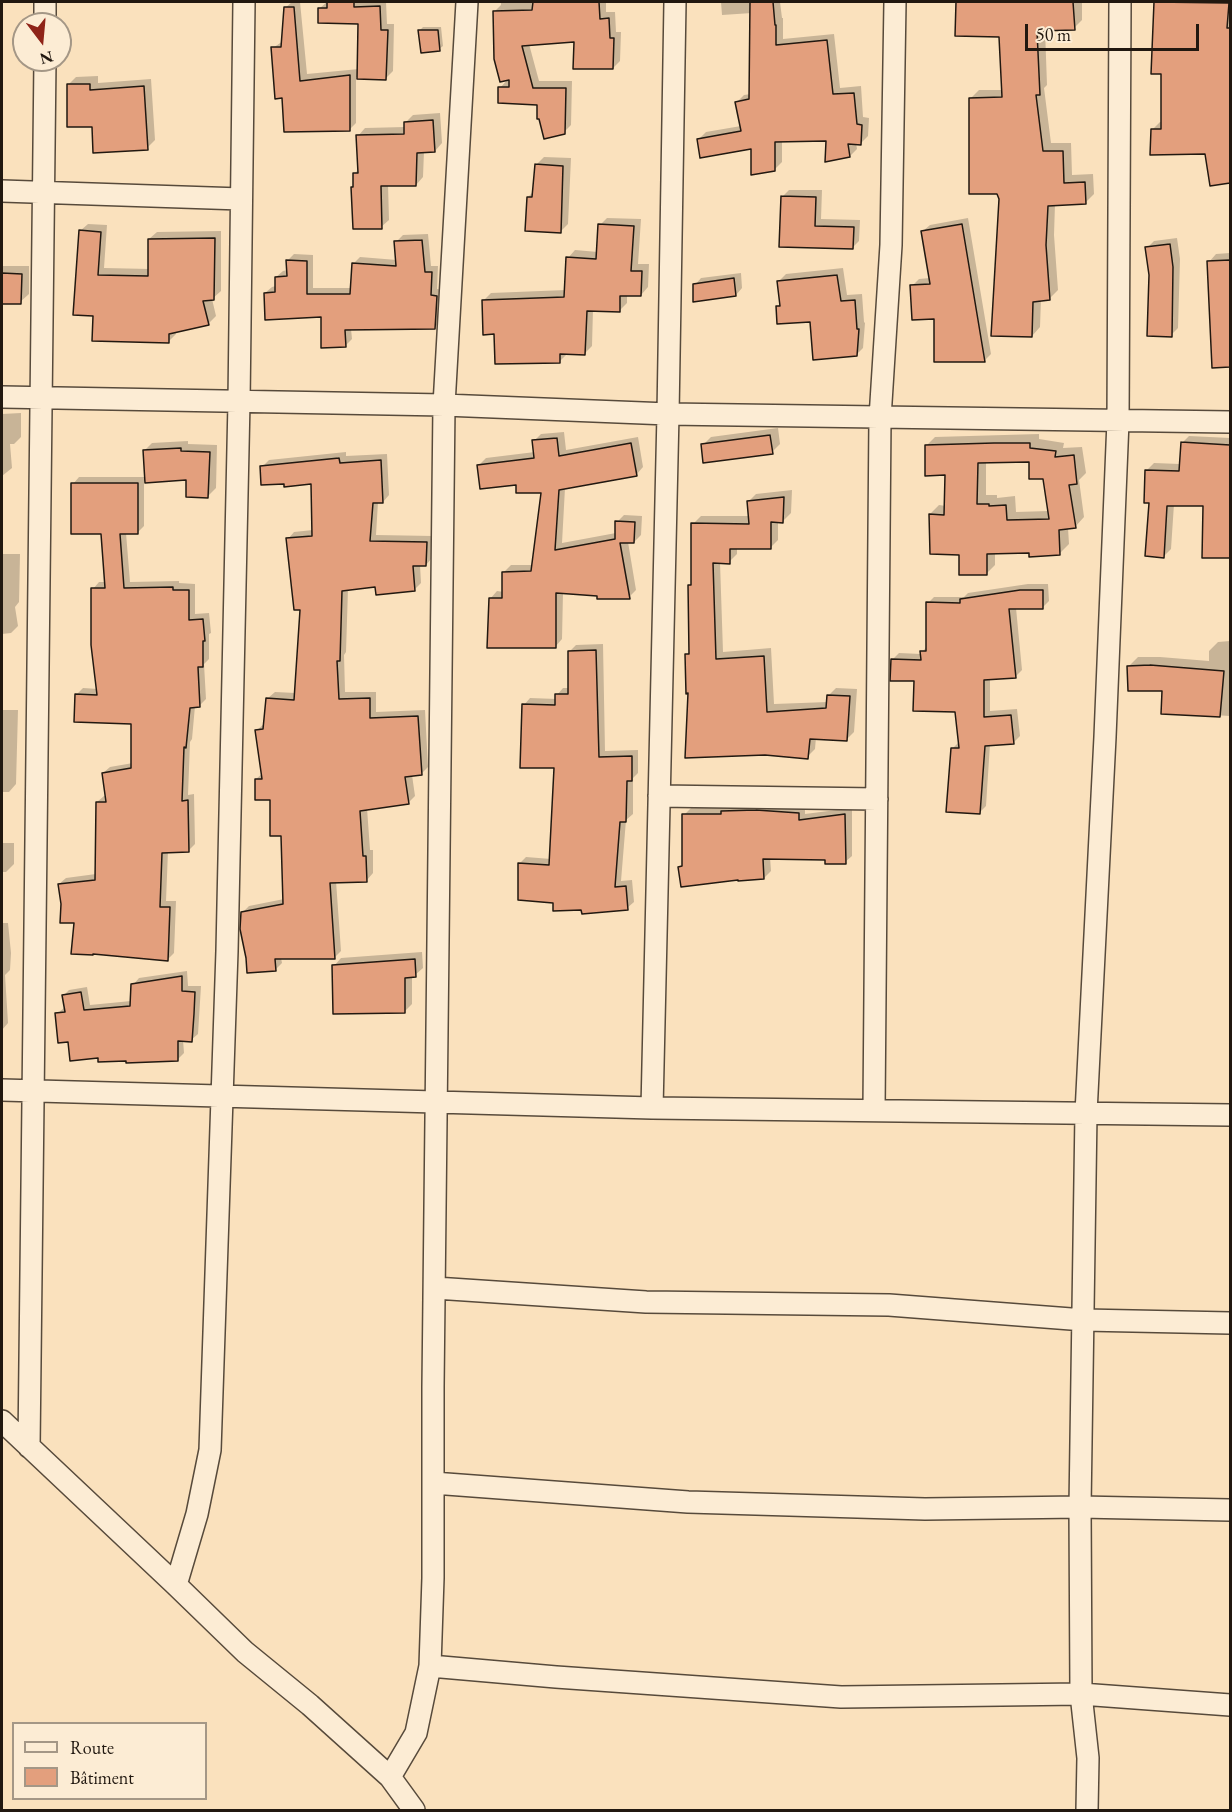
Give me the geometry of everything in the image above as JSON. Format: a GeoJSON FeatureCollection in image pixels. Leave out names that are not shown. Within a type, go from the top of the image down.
{"type":"FeatureCollection","features":[{"type":"Feature","properties":{"kind":"street"},"geometry":{"type":"LineString","coordinates":[[176,1585],[197,1514],[210,1450],[223,1096],[239,402],[244,2]]}},
{"type":"Feature","properties":{"kind":"street"},"geometry":{"type":"LineString","coordinates":[[390,1777],[416,1733],[430,1666],[433,1578],[444,405],[467,2]]}},
{"type":"Feature","properties":{"kind":"street"},"geometry":{"type":"LineString","coordinates":[[652,1108],[675,2]]}},
{"type":"Feature","properties":{"kind":"street"},"geometry":{"type":"LineString","coordinates":[[874,1109],[880,418],[891,245],[895,2]]}},
{"type":"Feature","properties":{"kind":"street"},"geometry":{"type":"LineString","coordinates":[[1087,1810],[1088,1758],[1081,1694],[1080,1506],[1086,1113],[1118,421],[1120,2]]}},
{"type":"Feature","properties":{"kind":"street"},"geometry":{"type":"LineString","coordinates":[[29,1447],[45,72]]}},
{"type":"Feature","properties":{"kind":"street"},"geometry":{"type":"LineString","coordinates":[[2,191],[241,200]]}},
{"type":"Feature","properties":{"kind":"street"},"geometry":{"type":"LineString","coordinates":[[2,397],[444,405],[668,414],[1230,422]]}},
{"type":"Feature","properties":{"kind":"street"},"geometry":{"type":"LineString","coordinates":[[659,796],[877,799]]}},
{"type":"Feature","properties":{"kind":"street"},"geometry":{"type":"LineString","coordinates":[[2,1090],[652,1108],[1230,1114]]}},
{"type":"Feature","properties":{"kind":"street"},"geometry":{"type":"LineString","coordinates":[[435,1288],[646,1302],[889,1305],[1084,1320],[1230,1323]]}},
{"type":"Feature","properties":{"kind":"street"},"geometry":{"type":"LineString","coordinates":[[2,1421],[245,1652],[390,1777],[414,1810]]}},
{"type":"Feature","properties":{"kind":"street"},"geometry":{"type":"LineString","coordinates":[[433,1483],[688,1502],[925,1509],[1080,1506],[1230,1510]]}},
{"type":"Feature","properties":{"kind":"street"},"geometry":{"type":"LineString","coordinates":[[430,1666],[841,1696],[1081,1694],[1230,1705]]}},
{"type":"Feature","properties":{"kind":"building"},"geometry":{"type":"Polygon","coordinates":[[[327,2],[354,2],[354,7],[380,6],[381,30],[388,30],[386,80],[357,79],[358,24],[318,23],[318,8],[327,8],[327,2]]]}},
{"type":"Feature","properties":{"kind":"building"},"geometry":{"type":"Polygon","coordinates":[[[533,2],[599,2],[600,19],[609,18],[610,38],[614,38],[613,69],[573,69],[574,42],[522,46],[533,88],[566,88],[565,134],[544,139],[539,119],[537,119],[537,105],[498,103],[498,87],[509,87],[509,80],[500,82],[494,59],[493,11],[532,10],[533,2]]]}},
{"type":"Feature","properties":{"kind":"building"},"geometry":{"type":"Polygon","coordinates":[[[750,2],[773,2],[776,45],[827,40],[833,94],[854,93],[857,124],[862,125],[861,145],[848,144],[850,157],[825,162],[826,141],[775,142],[775,171],[751,175],[751,149],[700,158],[697,139],[741,131],[735,102],[749,99],[750,2]]]}},
{"type":"Feature","properties":{"kind":"building"},"geometry":{"type":"Polygon","coordinates":[[[956,2],[1073,2],[1075,30],[1037,31],[1040,95],[1036,95],[1043,151],[1063,151],[1064,183],[1085,182],[1086,204],[1048,206],[1046,245],[1050,300],[1033,302],[1032,337],[991,336],[999,199],[997,194],[969,194],[969,98],[1002,97],[999,37],[955,36],[956,2]]]}},
{"type":"Feature","properties":{"kind":"building"},"geometry":{"type":"Polygon","coordinates":[[[1154,2],[1229,3],[1227,28],[1230,28],[1230,183],[1210,186],[1205,154],[1150,155],[1151,129],[1161,129],[1161,74],[1151,74],[1154,2]]]}},
{"type":"Feature","properties":{"kind":"building"},"geometry":{"type":"Polygon","coordinates":[[[284,7],[294,7],[300,81],[350,75],[350,131],[284,132],[282,98],[275,99],[271,47],[281,47],[284,7]]]}},
{"type":"Feature","properties":{"kind":"building"},"geometry":{"type":"Polygon","coordinates":[[[418,30],[438,30],[440,51],[421,53],[418,30]]]}},
{"type":"Feature","properties":{"kind":"building"},"geometry":{"type":"Polygon","coordinates":[[[67,84],[90,84],[90,90],[144,86],[148,150],[93,153],[92,127],[67,127],[67,84]]]}},
{"type":"Feature","properties":{"kind":"building"},"geometry":{"type":"Polygon","coordinates":[[[433,120],[435,152],[417,153],[416,186],[381,186],[382,229],[353,229],[351,187],[353,187],[353,173],[358,173],[356,135],[404,134],[404,122],[433,120]]]}},
{"type":"Feature","properties":{"kind":"building"},"geometry":{"type":"Polygon","coordinates":[[[535,164],[563,166],[561,233],[525,231],[527,197],[532,197],[535,164]]]}},
{"type":"Feature","properties":{"kind":"building"},"geometry":{"type":"Polygon","coordinates":[[[781,196],[816,197],[815,226],[854,227],[853,249],[779,247],[781,196]]]}},
{"type":"Feature","properties":{"kind":"building"},"geometry":{"type":"Polygon","coordinates":[[[598,224],[634,226],[631,271],[642,271],[641,296],[620,296],[620,312],[587,311],[585,355],[560,354],[560,363],[495,364],[494,334],[483,335],[482,300],[564,297],[566,257],[596,259],[598,224]]]}},
{"type":"Feature","properties":{"kind":"building"},"geometry":{"type":"Polygon","coordinates":[[[962,224],[985,362],[934,362],[934,319],[912,320],[910,285],[930,284],[921,231],[962,224]]]}},
{"type":"Feature","properties":{"kind":"building"},"geometry":{"type":"Polygon","coordinates":[[[79,230],[101,232],[98,275],[148,276],[148,239],[215,238],[214,300],[203,301],[209,325],[169,334],[169,343],[92,341],[93,316],[73,315],[79,230]]]}},
{"type":"Feature","properties":{"kind":"building"},"geometry":{"type":"Polygon","coordinates":[[[422,240],[425,272],[432,272],[431,295],[437,296],[435,329],[345,330],[346,347],[321,348],[321,317],[265,320],[264,293],[275,292],[275,277],[287,276],[286,260],[307,261],[307,294],[350,294],[352,263],[396,266],[394,241],[422,240]]]}},
{"type":"Feature","properties":{"kind":"building"},"geometry":{"type":"Polygon","coordinates":[[[1170,244],[1173,267],[1172,337],[1147,336],[1149,275],[1145,247],[1170,244]]]}},
{"type":"Feature","properties":{"kind":"building"},"geometry":{"type":"Polygon","coordinates":[[[1230,260],[1230,367],[1212,368],[1207,261],[1230,260]]]}},
{"type":"Feature","properties":{"kind":"building"},"geometry":{"type":"Polygon","coordinates":[[[2,273],[22,274],[21,304],[2,304],[2,273]]]}},
{"type":"Feature","properties":{"kind":"building"},"geometry":{"type":"Polygon","coordinates":[[[837,275],[841,301],[855,300],[857,329],[859,329],[857,356],[813,360],[810,322],[777,324],[776,306],[780,306],[777,281],[837,275]]]}},
{"type":"Feature","properties":{"kind":"building"},"geometry":{"type":"Polygon","coordinates":[[[734,278],[736,296],[693,302],[693,284],[734,278]]]}},
{"type":"Feature","properties":{"kind":"building"},"geometry":{"type":"Polygon","coordinates":[[[770,435],[773,454],[703,463],[701,444],[770,435]]]}},
{"type":"Feature","properties":{"kind":"building"},"geometry":{"type":"Polygon","coordinates":[[[557,438],[559,456],[631,443],[637,476],[559,490],[555,550],[615,539],[615,521],[635,522],[634,543],[620,543],[630,599],[597,599],[597,596],[556,593],[556,648],[487,648],[489,598],[502,598],[502,572],[531,571],[541,493],[516,493],[516,485],[480,489],[477,465],[534,458],[532,440],[557,438]]]}},
{"type":"Feature","properties":{"kind":"building"},"geometry":{"type":"Polygon","coordinates":[[[1181,442],[1230,445],[1230,558],[1202,558],[1203,506],[1167,506],[1164,558],[1145,556],[1149,503],[1144,503],[1145,470],[1179,471],[1181,442]]]}},
{"type":"Feature","properties":{"kind":"building"},"geometry":{"type":"Polygon","coordinates":[[[1030,443],[1030,448],[1056,451],[1055,457],[1074,455],[1077,484],[1069,485],[1076,528],[1059,530],[1060,555],[1029,557],[1029,553],[987,554],[987,575],[959,575],[959,555],[930,554],[929,514],[944,515],[945,475],[925,476],[925,445],[1030,443]],[[1029,462],[978,463],[977,504],[1006,505],[1007,520],[1049,519],[1043,479],[1029,479],[1029,462]]]}},
{"type":"Feature","properties":{"kind":"building"},"geometry":{"type":"Polygon","coordinates":[[[181,448],[181,451],[210,452],[208,498],[186,497],[186,480],[145,483],[143,450],[181,448]]]}},
{"type":"Feature","properties":{"kind":"building"},"geometry":{"type":"Polygon","coordinates":[[[339,458],[340,463],[381,460],[383,503],[373,503],[370,541],[427,542],[426,566],[413,566],[415,591],[376,595],[375,587],[342,591],[340,661],[337,661],[339,699],[370,698],[370,718],[418,716],[422,775],[405,777],[409,804],[360,811],[367,882],[330,883],[335,959],[275,959],[276,971],[247,973],[240,929],[241,912],[283,904],[281,836],[270,836],[270,800],[255,800],[255,779],[262,779],[255,730],[263,729],[266,698],[294,700],[300,610],[294,610],[286,538],[312,536],[311,484],[284,487],[284,484],[261,485],[260,466],[339,458]]]}},
{"type":"Feature","properties":{"kind":"building"},"geometry":{"type":"Polygon","coordinates":[[[71,483],[138,483],[138,534],[120,534],[124,588],[173,587],[173,590],[189,590],[189,620],[203,619],[205,641],[203,641],[203,667],[198,667],[200,707],[190,708],[186,748],[184,747],[182,801],[188,800],[189,852],[162,853],[160,907],[170,907],[168,961],[71,954],[74,923],[60,923],[61,904],[58,884],[95,880],[96,802],[106,802],[102,773],[131,768],[131,724],[74,722],[75,694],[97,695],[91,645],[91,588],[105,588],[101,534],[71,534],[71,483]]]}},
{"type":"Feature","properties":{"kind":"building"},"geometry":{"type":"Polygon","coordinates":[[[784,497],[783,523],[771,522],[771,549],[730,549],[730,564],[713,563],[716,659],[764,656],[767,712],[826,708],[827,695],[850,696],[847,741],[810,739],[808,759],[765,755],[685,758],[688,693],[686,694],[685,654],[689,654],[688,585],[691,585],[691,523],[749,524],[747,501],[784,497]]]}},
{"type":"Feature","properties":{"kind":"building"},"geometry":{"type":"Polygon","coordinates":[[[1020,590],[1043,590],[1043,609],[1009,609],[1016,678],[984,680],[984,717],[1011,715],[1014,744],[985,746],[980,814],[946,812],[951,748],[959,748],[955,712],[913,711],[914,681],[890,681],[891,659],[921,660],[920,651],[926,651],[926,602],[960,603],[960,599],[1020,590]]]}},
{"type":"Feature","properties":{"kind":"building"},"geometry":{"type":"Polygon","coordinates":[[[596,650],[599,757],[632,756],[632,781],[627,781],[626,822],[620,822],[615,887],[626,886],[628,910],[582,914],[581,910],[553,911],[553,903],[518,900],[518,863],[549,865],[554,768],[520,768],[522,704],[555,705],[555,694],[568,694],[568,651],[596,650]]]}},
{"type":"Feature","properties":{"kind":"building"},"geometry":{"type":"Polygon","coordinates":[[[1150,665],[1224,671],[1220,717],[1161,714],[1162,691],[1128,691],[1127,666],[1150,665]]]}},
{"type":"Feature","properties":{"kind":"building"},"geometry":{"type":"Polygon","coordinates":[[[756,810],[799,813],[799,820],[845,814],[846,864],[825,864],[825,860],[763,859],[764,879],[681,887],[678,867],[682,866],[682,814],[721,814],[721,811],[756,810]]]}},
{"type":"Feature","properties":{"kind":"building"},"geometry":{"type":"Polygon","coordinates":[[[415,959],[416,977],[405,978],[405,1013],[333,1014],[332,965],[415,959]]]}},
{"type":"Feature","properties":{"kind":"building"},"geometry":{"type":"Polygon","coordinates":[[[182,976],[182,991],[195,992],[194,1014],[192,1042],[178,1041],[178,1061],[98,1062],[98,1058],[70,1061],[68,1042],[58,1043],[55,1013],[65,1012],[62,995],[81,992],[84,1010],[130,1006],[131,984],[182,976]]]}}]}
